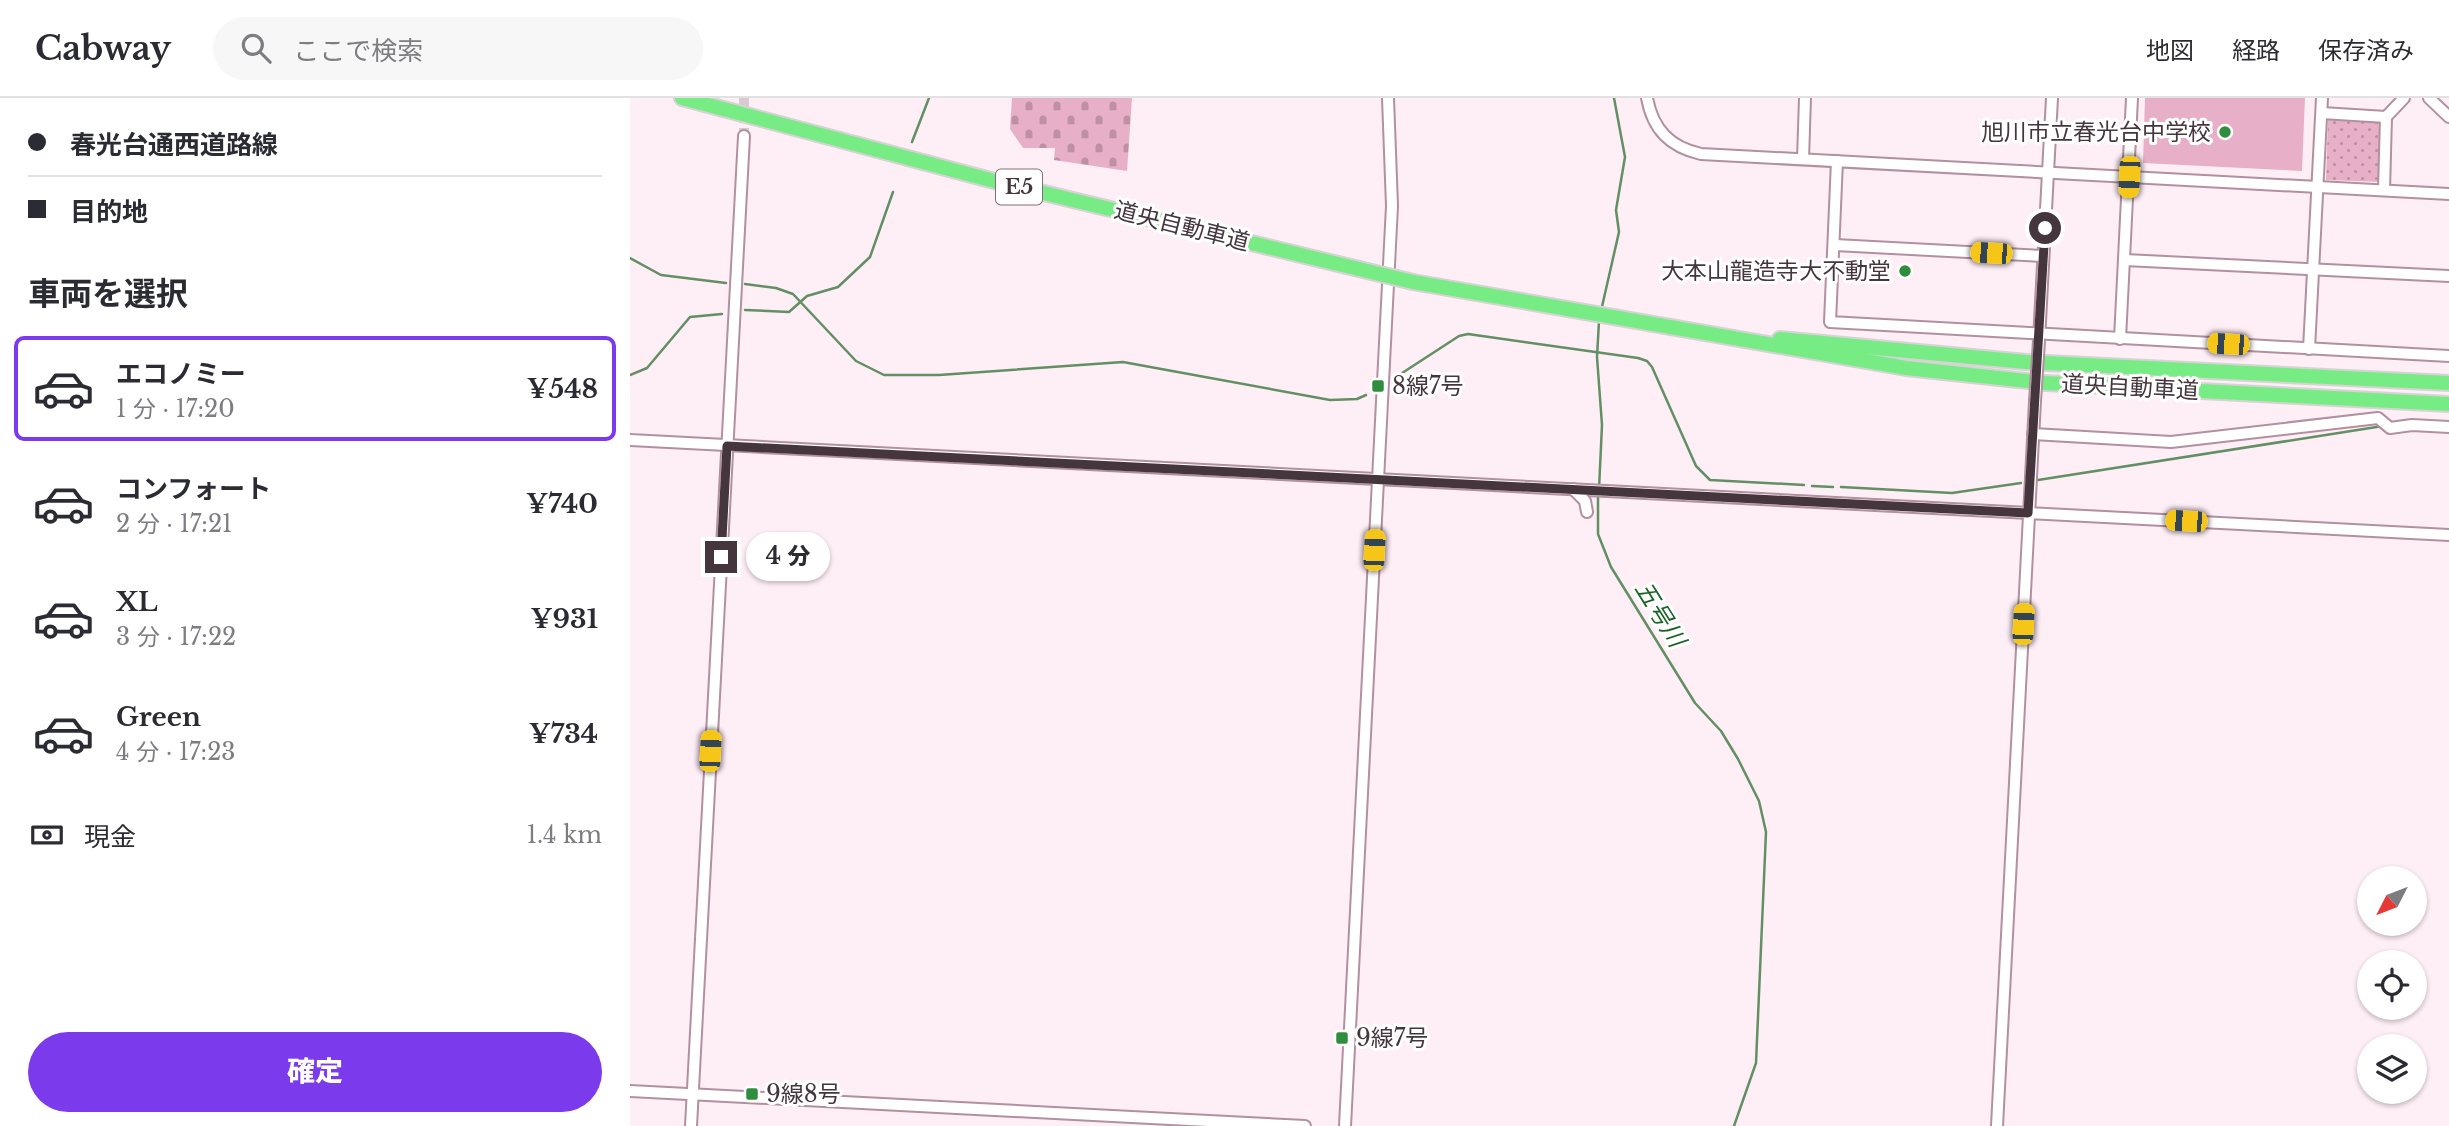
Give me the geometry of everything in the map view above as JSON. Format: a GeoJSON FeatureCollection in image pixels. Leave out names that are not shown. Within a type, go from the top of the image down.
{"type":"FeatureCollection","features":[{"type":"Feature","properties":{"kind":"highway","name":"道央自動車道"},"geometry":{"type":"LineString","coordinates":[[682,98],[985,178],[1359,270],[1827,356],[2024,381],[2449,404]]}},
{"type":"Feature","properties":{"kind":"highway","name":"道央自動車道"},"geometry":{"type":"LineString","coordinates":[[1688,330],[2026,362],[2449,383]]}},
{"type":"Feature","properties":{"kind":"street"},"geometry":{"type":"LineString","coordinates":[[1345,1126],[1392,206],[1388,98]]}},
{"type":"Feature","properties":{"kind":"street"},"geometry":{"type":"LineString","coordinates":[[1647,98],[1655,126],[1674,145],[1688,151],[2449,194]]}},
{"type":"Feature","properties":{"kind":"street"},"geometry":{"type":"LineString","coordinates":[[1803,159],[1805,98]]}},
{"type":"Feature","properties":{"kind":"street"},"geometry":{"type":"LineString","coordinates":[[1997,1126],[2052,98]]}},
{"type":"Feature","properties":{"kind":"street"},"geometry":{"type":"LineString","coordinates":[[2120,339],[2132,98]]}},
{"type":"Feature","properties":{"kind":"street"},"geometry":{"type":"LineString","coordinates":[[2308,349],[2322,98]]}},
{"type":"Feature","properties":{"kind":"street"},"geometry":{"type":"LineString","coordinates":[[2384,190],[2386,117],[2404,98]]}},
{"type":"Feature","properties":{"kind":"street"},"geometry":{"type":"LineString","coordinates":[[2429,98],[2449,117]]}},
{"type":"Feature","properties":{"kind":"street"},"geometry":{"type":"LineString","coordinates":[[2322,113],[2386,117]]}},
{"type":"Feature","properties":{"kind":"street"},"geometry":{"type":"LineString","coordinates":[[691,1126],[744,136]]}},
{"type":"Feature","properties":{"kind":"street"},"geometry":{"type":"LineString","coordinates":[[1837,161],[1835,245],[1829,322],[2039,338],[2120,339],[2449,356]]}},
{"type":"Feature","properties":{"kind":"street"},"geometry":{"type":"LineString","coordinates":[[1835,245],[2043,256]]}},
{"type":"Feature","properties":{"kind":"street"},"geometry":{"type":"LineString","coordinates":[[2125,260],[2449,276]]}},
{"type":"Feature","properties":{"kind":"street"},"geometry":{"type":"LineString","coordinates":[[2033,434],[2171,442],[2378,418],[2385,426],[2449,427]]}},
{"type":"Feature","properties":{"kind":"street"},"geometry":{"type":"LineString","coordinates":[[630,440],[2449,535]]}},
{"type":"Feature","properties":{"kind":"street"},"geometry":{"type":"LineString","coordinates":[[1573,489],[1585,501],[1587,512]]}},
{"type":"Feature","properties":{"kind":"street"},"geometry":{"type":"LineString","coordinates":[[630,1091],[1305,1126]]}},
{"type":"Feature","properties":{"kind":"green space"},"geometry":{"type":"Polygon","coordinates":[[[1012,98],[1132,98],[1127,171],[1054,160],[1055,148],[1023,148],[1010,129],[1012,98]]]}},
{"type":"Feature","properties":{"kind":"green space","name":"旭川市立春光台中学校"},"geometry":{"type":"Polygon","coordinates":[[[2145,98],[2305,98],[2302,171],[2143,163],[2145,98]]]}},
{"type":"Feature","properties":{"kind":"green space"},"geometry":{"type":"Polygon","coordinates":[[[2328,118],[2382,120],[2379,182],[2326,180],[2328,118]]]}},
{"type":"Feature","properties":{"kind":"waterway"},"geometry":{"type":"LineString","coordinates":[[912,142],[929,98]]}},
{"type":"Feature","properties":{"kind":"waterway","name":"五号川"},"geometry":{"type":"LineString","coordinates":[[1601,311],[1619,232],[1616,210],[1625,157],[1614,98]]}},
{"type":"Feature","properties":{"kind":"waterway"},"geometry":{"type":"LineString","coordinates":[[745,310],[789,312],[807,296],[838,287],[870,257],[893,192]]}},
{"type":"Feature","properties":{"kind":"waterway"},"geometry":{"type":"LineString","coordinates":[[630,258],[661,275],[726,283]]}},
{"type":"Feature","properties":{"kind":"waterway"},"geometry":{"type":"LineString","coordinates":[[745,284],[776,288],[793,294],[856,361],[884,375],[939,375],[1123,362],[1330,400],[1357,399],[1366,395]]}},
{"type":"Feature","properties":{"kind":"waterway"},"geometry":{"type":"LineString","coordinates":[[630,375],[647,368],[690,317],[722,314]]}},
{"type":"Feature","properties":{"kind":"waterway","name":"五号川"},"geometry":{"type":"LineString","coordinates":[[1599,321],[1597,357],[1602,425],[1599,489]]}},
{"type":"Feature","properties":{"kind":"waterway"},"geometry":{"type":"LineString","coordinates":[[1396,377],[1459,336],[1468,334],[1638,358],[1647,361],[1652,367],[1696,466],[1710,480],[1804,485]]}},
{"type":"Feature","properties":{"kind":"waterway"},"geometry":{"type":"LineString","coordinates":[[2038,480],[2383,426]]}},
{"type":"Feature","properties":{"kind":"waterway"},"geometry":{"type":"LineString","coordinates":[[1841,487],[1952,493],[2021,483]]}},
{"type":"Feature","properties":{"kind":"waterway"},"geometry":{"type":"LineString","coordinates":[[1812,486],[1833,487]]}},
{"type":"Feature","properties":{"kind":"waterway","name":"五号川"},"geometry":{"type":"LineString","coordinates":[[1598,495],[1598,534],[1611,567],[1695,703],[1721,731],[1738,759],[1759,801],[1766,832],[1756,1063],[1734,1126]]}},
{"type":"Feature","properties":{"kind":"tunnel"},"geometry":{"type":"LineString","coordinates":[[744,98],[744,136]]}},
{"type":"Feature","properties":{"kind":"place","name":"旭川市立春光台中学校"},"geometry":{"type":"Point","coordinates":[2225,132]}},
{"type":"Feature","properties":{"kind":"place","name":"大本山龍造寺大不動堂"},"geometry":{"type":"Point","coordinates":[1905,271]}},
{"type":"Feature","properties":{"kind":"place","name":"8線7号"},"geometry":{"type":"Point","coordinates":[1378,386]}},
{"type":"Feature","properties":{"kind":"place","name":"9線7号"},"geometry":{"type":"Point","coordinates":[1342,1038]}},
{"type":"Feature","properties":{"kind":"place","name":"9線8号"},"geometry":{"type":"Point","coordinates":[752,1094]}},
{"type":"Feature","properties":{"kind":"route"},"geometry":{"type":"LineString","coordinates":[[721,557],[727,446],[2028,513],[2045,228]]}}]}
